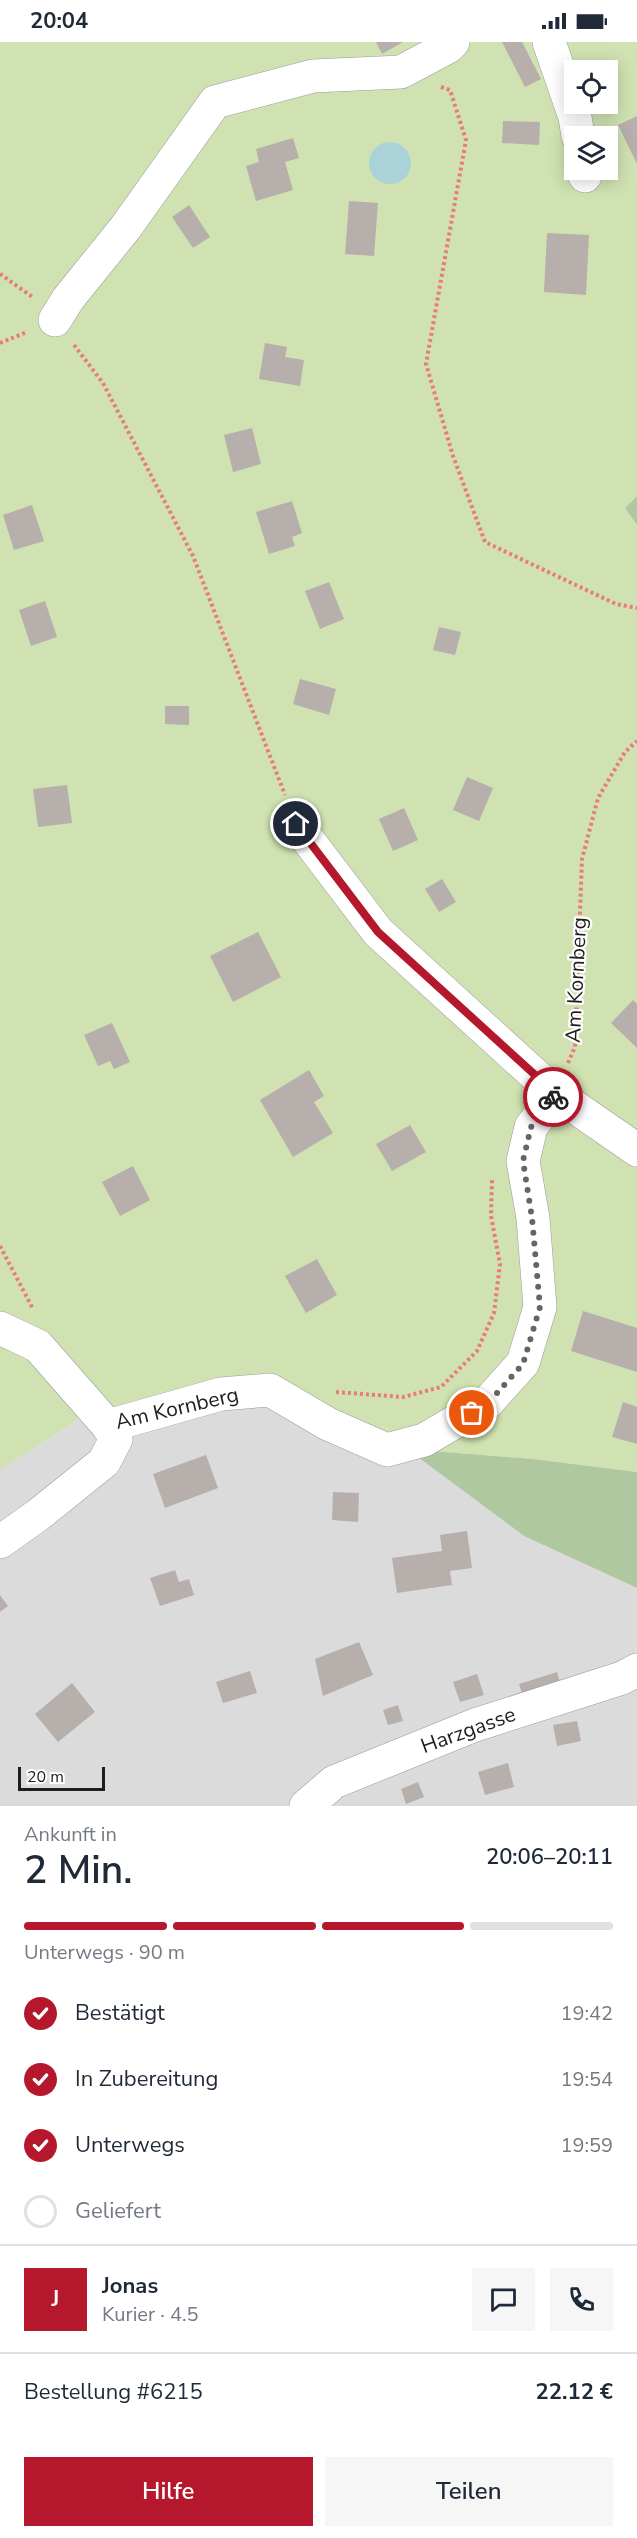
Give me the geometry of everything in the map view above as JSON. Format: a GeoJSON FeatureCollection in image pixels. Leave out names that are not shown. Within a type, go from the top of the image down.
{"type":"FeatureCollection","features":[{"type":"Feature","properties":{"kind":"lane"},"geometry":{"type":"LineString","coordinates":[[55,320],[126,227],[215,102],[314,76],[401,72],[448,47],[453,42]]}},
{"type":"Feature","properties":{"kind":"lane"},"geometry":{"type":"LineString","coordinates":[[549,42],[576,126]]}},
{"type":"Feature","properties":{"kind":"lane"},"geometry":{"type":"LineString","coordinates":[[296,824],[378,932],[556,1094],[637,1150]]}},
{"type":"Feature","properties":{"kind":"lane","name":"Am Kornberg"},"geometry":{"type":"LineString","coordinates":[[0,1328],[38,1346],[108,1426],[221,1394],[270,1390],[328,1424],[387,1450],[424,1440],[488,1403],[523,1364],[540,1307],[532,1218],[523,1161],[531,1127],[556,1094]]}},
{"type":"Feature","properties":{"kind":"lane"},"geometry":{"type":"LineString","coordinates":[[0,1542],[104,1462],[117,1439],[108,1426]]}},
{"type":"Feature","properties":{"kind":"lane","name":"Harzgasse"},"geometry":{"type":"LineString","coordinates":[[306,1806],[334,1782],[475,1725],[622,1678],[637,1670]]}},
{"type":"Feature","properties":{"kind":"path"},"geometry":{"type":"LineString","coordinates":[[401,72],[450,90],[466,140],[426,364],[453,456],[485,542],[616,604],[637,608]]}},
{"type":"Feature","properties":{"kind":"path"},"geometry":{"type":"LineString","coordinates":[[0,274],[31,295],[55,320],[103,383],[193,556],[296,824]]}},
{"type":"Feature","properties":{"kind":"path","name":"Am Kornberg"},"geometry":{"type":"LineString","coordinates":[[556,1094],[575,1047],[582,859],[598,798],[625,752],[637,741]]}},
{"type":"Feature","properties":{"kind":"path"},"geometry":{"type":"LineString","coordinates":[[326,1391],[403,1397],[413,1395],[441,1387],[477,1351],[494,1313],[501,1264],[491,1216],[492,1174]]}},
{"type":"Feature","properties":{"kind":"path"},"geometry":{"type":"LineString","coordinates":[[0,1246],[33,1307],[38,1346]]}},
{"type":"Feature","properties":{"kind":"shaded area"},"geometry":{"type":"Polygon","coordinates":[[[277,1377],[407,1449],[524,1536],[637,1588],[637,1806],[0,1806],[0,1470],[83,1416],[277,1377]]]}},
{"type":"Feature","properties":{"kind":"green space"},"geometry":{"type":"Polygon","coordinates":[[[0,42],[637,42],[637,496],[625,508],[637,525],[637,1472],[533,1459],[407,1449],[277,1377],[83,1416],[0,1470],[0,42]]]}},
{"type":"Feature","properties":{"kind":"green space"},"geometry":{"type":"Polygon","coordinates":[[[637,496],[637,525],[625,508],[637,496]]]}},
{"type":"Feature","properties":{"kind":"green space"},"geometry":{"type":"Polygon","coordinates":[[[407,1449],[533,1459],[637,1472],[637,1588],[524,1536],[407,1449]]]}},
{"type":"Feature","properties":{"kind":"water"},"geometry":{"type":"Polygon","coordinates":[[[390,142],[398,143],[405,148],[410,155],[410,171],[405,178],[398,183],[390,184],[382,183],[375,178],[370,171],[369,163],[370,155],[375,148],[382,143],[390,142]]]}},
{"type":"Feature","properties":{"kind":"building"},"geometry":{"type":"Polygon","coordinates":[[[376,42],[403,42],[382,54],[376,42]]]}},
{"type":"Feature","properties":{"kind":"building"},"geometry":{"type":"Polygon","coordinates":[[[502,42],[522,42],[541,79],[525,87],[502,42]]]}},
{"type":"Feature","properties":{"kind":"building"},"geometry":{"type":"Polygon","coordinates":[[[637,116],[637,164],[618,125],[637,116]]]}},
{"type":"Feature","properties":{"kind":"building"},"geometry":{"type":"Polygon","coordinates":[[[503,121],[540,122],[539,145],[502,143],[503,121]]]}},
{"type":"Feature","properties":{"kind":"building"},"geometry":{"type":"Polygon","coordinates":[[[293,138],[299,158],[285,162],[293,190],[256,201],[246,166],[259,162],[256,149],[293,138]]]}},
{"type":"Feature","properties":{"kind":"building"},"geometry":{"type":"Polygon","coordinates":[[[349,201],[378,203],[374,256],[345,254],[349,201]]]}},
{"type":"Feature","properties":{"kind":"building"},"geometry":{"type":"Polygon","coordinates":[[[189,205],[210,237],[193,248],[172,217],[189,205]]]}},
{"type":"Feature","properties":{"kind":"building"},"geometry":{"type":"Polygon","coordinates":[[[547,233],[589,235],[586,295],[544,292],[547,233]]]}},
{"type":"Feature","properties":{"kind":"building"},"geometry":{"type":"Polygon","coordinates":[[[265,343],[287,347],[285,357],[304,360],[300,386],[259,379],[265,343]]]}},
{"type":"Feature","properties":{"kind":"building"},"geometry":{"type":"Polygon","coordinates":[[[252,428],[261,464],[233,472],[224,435],[252,428]]]}},
{"type":"Feature","properties":{"kind":"building"},"geometry":{"type":"Polygon","coordinates":[[[292,501],[302,533],[292,537],[295,546],[269,554],[256,512],[292,501]]]}},
{"type":"Feature","properties":{"kind":"building"},"geometry":{"type":"Polygon","coordinates":[[[32,505],[44,541],[14,550],[3,515],[32,505]]]}},
{"type":"Feature","properties":{"kind":"building"},"geometry":{"type":"Polygon","coordinates":[[[329,582],[344,619],[320,629],[305,591],[329,582]]]}},
{"type":"Feature","properties":{"kind":"building"},"geometry":{"type":"Polygon","coordinates":[[[45,601],[57,637],[31,646],[19,610],[45,601]]]}},
{"type":"Feature","properties":{"kind":"building"},"geometry":{"type":"Polygon","coordinates":[[[439,627],[461,632],[455,655],[433,650],[439,627]]]}},
{"type":"Feature","properties":{"kind":"building"},"geometry":{"type":"Polygon","coordinates":[[[300,679],[336,689],[329,715],[293,704],[300,679]]]}},
{"type":"Feature","properties":{"kind":"building"},"geometry":{"type":"Polygon","coordinates":[[[165,706],[189,706],[189,725],[165,724],[165,706]]]}},
{"type":"Feature","properties":{"kind":"building"},"geometry":{"type":"Polygon","coordinates":[[[467,777],[493,788],[479,821],[453,810],[467,777]]]}},
{"type":"Feature","properties":{"kind":"building"},"geometry":{"type":"Polygon","coordinates":[[[67,785],[72,823],[38,827],[33,789],[67,785]]]}},
{"type":"Feature","properties":{"kind":"building"},"geometry":{"type":"Polygon","coordinates":[[[404,808],[418,840],[393,851],[379,819],[404,808]]]}},
{"type":"Feature","properties":{"kind":"building"},"geometry":{"type":"Polygon","coordinates":[[[442,879],[456,902],[439,912],[425,889],[442,879]]]}},
{"type":"Feature","properties":{"kind":"building"},"geometry":{"type":"Polygon","coordinates":[[[258,932],[281,977],[233,1002],[210,956],[258,932]]]}},
{"type":"Feature","properties":{"kind":"building"},"geometry":{"type":"Polygon","coordinates":[[[633,1000],[637,1004],[637,1048],[611,1023],[633,1000]]]}},
{"type":"Feature","properties":{"kind":"building"},"geometry":{"type":"Polygon","coordinates":[[[112,1023],[130,1062],[114,1069],[110,1061],[98,1066],[84,1035],[112,1023]]]}},
{"type":"Feature","properties":{"kind":"building"},"geometry":{"type":"Polygon","coordinates":[[[309,1070],[324,1096],[314,1102],[333,1133],[293,1157],[260,1100],[309,1070]]]}},
{"type":"Feature","properties":{"kind":"building"},"geometry":{"type":"Polygon","coordinates":[[[410,1125],[426,1152],[392,1171],[376,1144],[410,1125]]]}},
{"type":"Feature","properties":{"kind":"building"},"geometry":{"type":"Polygon","coordinates":[[[133,1166],[150,1200],[120,1216],[102,1182],[133,1166]]]}},
{"type":"Feature","properties":{"kind":"building"},"geometry":{"type":"Polygon","coordinates":[[[317,1259],[337,1295],[306,1313],[285,1276],[317,1259]]]}},
{"type":"Feature","properties":{"kind":"building"},"geometry":{"type":"Polygon","coordinates":[[[583,1311],[637,1328],[637,1372],[571,1351],[583,1311]]]}},
{"type":"Feature","properties":{"kind":"building"},"geometry":{"type":"Polygon","coordinates":[[[623,1402],[637,1407],[637,1444],[612,1437],[623,1402]]]}},
{"type":"Feature","properties":{"kind":"building"},"geometry":{"type":"Polygon","coordinates":[[[206,1455],[218,1488],[165,1508],[153,1474],[206,1455]]]}},
{"type":"Feature","properties":{"kind":"building"},"geometry":{"type":"Polygon","coordinates":[[[333,1492],[359,1493],[358,1522],[332,1520],[333,1492]]]}},
{"type":"Feature","properties":{"kind":"building"},"geometry":{"type":"Polygon","coordinates":[[[467,1531],[472,1568],[450,1571],[452,1585],[397,1593],[392,1558],[442,1551],[440,1535],[467,1531]]]}},
{"type":"Feature","properties":{"kind":"building"},"geometry":{"type":"Polygon","coordinates":[[[175,1570],[179,1582],[189,1579],[194,1595],[160,1606],[150,1578],[175,1570]]]}},
{"type":"Feature","properties":{"kind":"building"},"geometry":{"type":"Polygon","coordinates":[[[0,1595],[8,1606],[0,1612],[0,1595]]]}},
{"type":"Feature","properties":{"kind":"building"},"geometry":{"type":"Polygon","coordinates":[[[359,1642],[373,1675],[323,1696],[315,1659],[359,1642]]]}},
{"type":"Feature","properties":{"kind":"building"},"geometry":{"type":"Polygon","coordinates":[[[250,1671],[257,1693],[223,1703],[216,1682],[250,1671]]]}},
{"type":"Feature","properties":{"kind":"building"},"geometry":{"type":"Polygon","coordinates":[[[557,1672],[561,1685],[523,1697],[519,1684],[557,1672]]]}},
{"type":"Feature","properties":{"kind":"building"},"geometry":{"type":"Polygon","coordinates":[[[477,1674],[484,1695],[460,1702],[453,1682],[477,1674]]]}},
{"type":"Feature","properties":{"kind":"building"},"geometry":{"type":"Polygon","coordinates":[[[72,1683],[95,1712],[58,1742],[35,1714],[72,1683]]]}},
{"type":"Feature","properties":{"kind":"building"},"geometry":{"type":"Polygon","coordinates":[[[398,1705],[403,1721],[388,1725],[383,1710],[398,1705]]]}},
{"type":"Feature","properties":{"kind":"building"},"geometry":{"type":"Polygon","coordinates":[[[577,1721],[581,1741],[557,1746],[553,1725],[577,1721]]]}},
{"type":"Feature","properties":{"kind":"building"},"geometry":{"type":"Polygon","coordinates":[[[508,1763],[514,1787],[485,1795],[478,1772],[508,1763]]]}},
{"type":"Feature","properties":{"kind":"building"},"geometry":{"type":"Polygon","coordinates":[[[418,1782],[424,1797],[406,1804],[401,1789],[418,1782]]]}},
{"type":"Feature","properties":{"kind":"way so far"},"geometry":{"type":"LineString","coordinates":[[472,1413],[488,1403],[523,1364],[540,1307],[532,1218],[523,1161],[531,1127],[553,1097]]}},
{"type":"Feature","properties":{"kind":"route"},"geometry":{"type":"LineString","coordinates":[[296,824],[378,932],[556,1094],[553,1097]]}}]}
